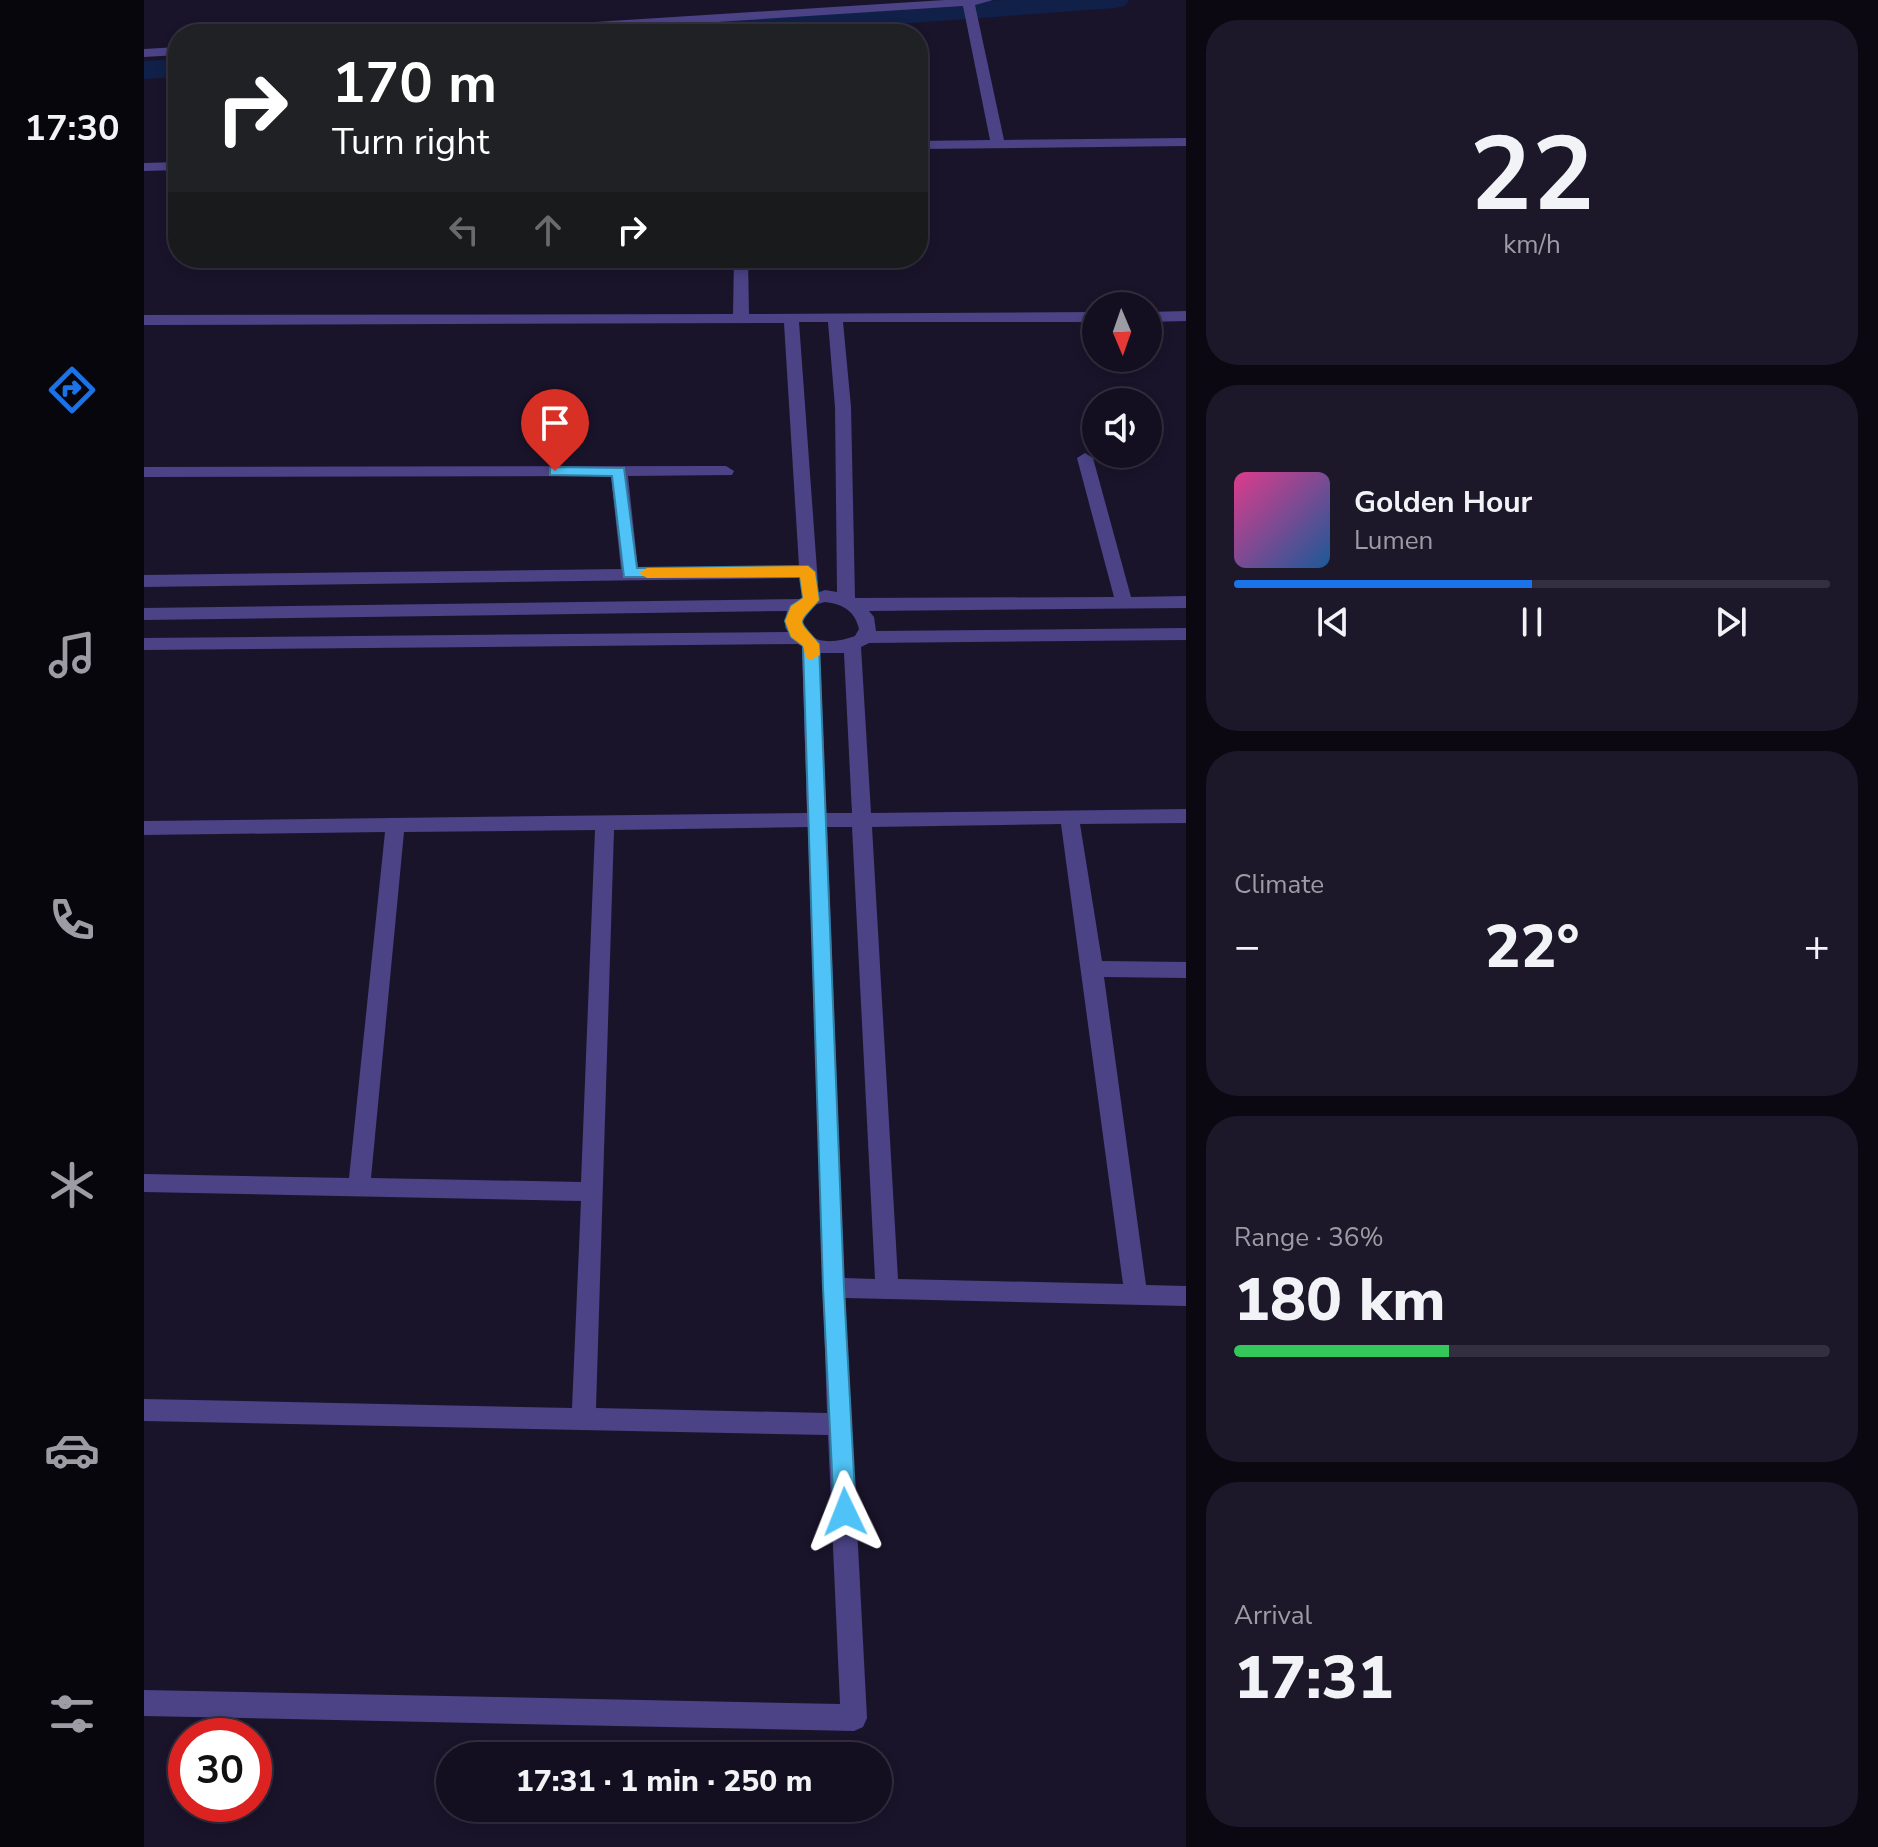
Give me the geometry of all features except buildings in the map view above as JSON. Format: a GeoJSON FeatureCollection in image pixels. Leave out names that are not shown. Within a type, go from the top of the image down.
{"type":"FeatureCollection","features":[{"type":"Feature","properties":{"kind":"street"},"geometry":{"type":"LineString","coordinates":[[646,24],[969,6],[987,0]]}},
{"type":"Feature","properties":{"kind":"street"},"geometry":{"type":"LineString","coordinates":[[969,6],[998,144]]}},
{"type":"Feature","properties":{"kind":"street"},"geometry":{"type":"LineString","coordinates":[[144,53],[168,52]]}},
{"type":"Feature","properties":{"kind":"street"},"geometry":{"type":"LineString","coordinates":[[928,145],[1186,142]]}},
{"type":"Feature","properties":{"kind":"street"},"geometry":{"type":"LineString","coordinates":[[144,167],[168,166]]}},
{"type":"Feature","properties":{"kind":"street"},"geometry":{"type":"LineString","coordinates":[[741,268],[741,320]]}},
{"type":"Feature","properties":{"kind":"street"},"geometry":{"type":"LineString","coordinates":[[1162,317],[1186,316]]}},
{"type":"Feature","properties":{"kind":"street"},"geometry":{"type":"LineString","coordinates":[[144,320],[1082,317]]}},
{"type":"Feature","properties":{"kind":"street"},"geometry":{"type":"LineString","coordinates":[[144,1703],[854,1718],[833,1288],[818,818],[806,641],[793,621],[806,602],[808,572],[791,320]]}},
{"type":"Feature","properties":{"kind":"street"},"geometry":{"type":"LineString","coordinates":[[835,320],[843,407],[852,602],[868,620],[858,640],[862,819],[887,1288]]}},
{"type":"Feature","properties":{"kind":"street"},"geometry":{"type":"LineString","coordinates":[[1088,468],[1124,603]]}},
{"type":"Feature","properties":{"kind":"street"},"geometry":{"type":"LineString","coordinates":[[619,471],[630,573]]}},
{"type":"Feature","properties":{"kind":"street"},"geometry":{"type":"LineString","coordinates":[[144,472],[726,471]]}},
{"type":"Feature","properties":{"kind":"street"},"geometry":{"type":"LineString","coordinates":[[144,581],[808,572]]}},
{"type":"Feature","properties":{"kind":"street"},"geometry":{"type":"LineString","coordinates":[[144,614],[806,602],[828,597],[852,602],[1186,602]]}},
{"type":"Feature","properties":{"kind":"street"},"geometry":{"type":"LineString","coordinates":[[144,644],[806,641],[836,648],[858,640],[1186,634]]}},
{"type":"Feature","properties":{"kind":"street"},"geometry":{"type":"LineString","coordinates":[[1069,815],[1093,969],[1136,1295]]}},
{"type":"Feature","properties":{"kind":"street"},"geometry":{"type":"LineString","coordinates":[[144,828],[1186,816]]}},
{"type":"Feature","properties":{"kind":"street"},"geometry":{"type":"LineString","coordinates":[[584,1419],[605,821]]}},
{"type":"Feature","properties":{"kind":"street"},"geometry":{"type":"LineString","coordinates":[[359,1187],[395,824]]}},
{"type":"Feature","properties":{"kind":"street"},"geometry":{"type":"LineString","coordinates":[[1093,969],[1186,970]]}},
{"type":"Feature","properties":{"kind":"street"},"geometry":{"type":"LineString","coordinates":[[144,1183],[591,1192]]}},
{"type":"Feature","properties":{"kind":"street"},"geometry":{"type":"LineString","coordinates":[[833,1288],[1186,1296]]}},
{"type":"Feature","properties":{"kind":"street"},"geometry":{"type":"LineString","coordinates":[[144,1410],[841,1424]]}},
{"type":"Feature","properties":{"kind":"waterway"},"geometry":{"type":"LineString","coordinates":[[784,24],[1115,0]]}},
{"type":"Feature","properties":{"kind":"waterway"},"geometry":{"type":"LineString","coordinates":[[144,70],[168,69]]}},
{"type":"Feature","properties":{"kind":"slow traffic"},"geometry":{"type":"LineString","coordinates":[[647,573],[808,572],[811,600],[797,610],[793,621],[796,633],[811,644],[811,655]]}},
{"type":"Feature","properties":{"kind":"route"},"geometry":{"type":"LineString","coordinates":[[555,471],[619,471],[630,573],[808,572],[811,600],[797,610],[793,621],[796,633],[811,644],[833,1288],[845,1512]]}}]}
